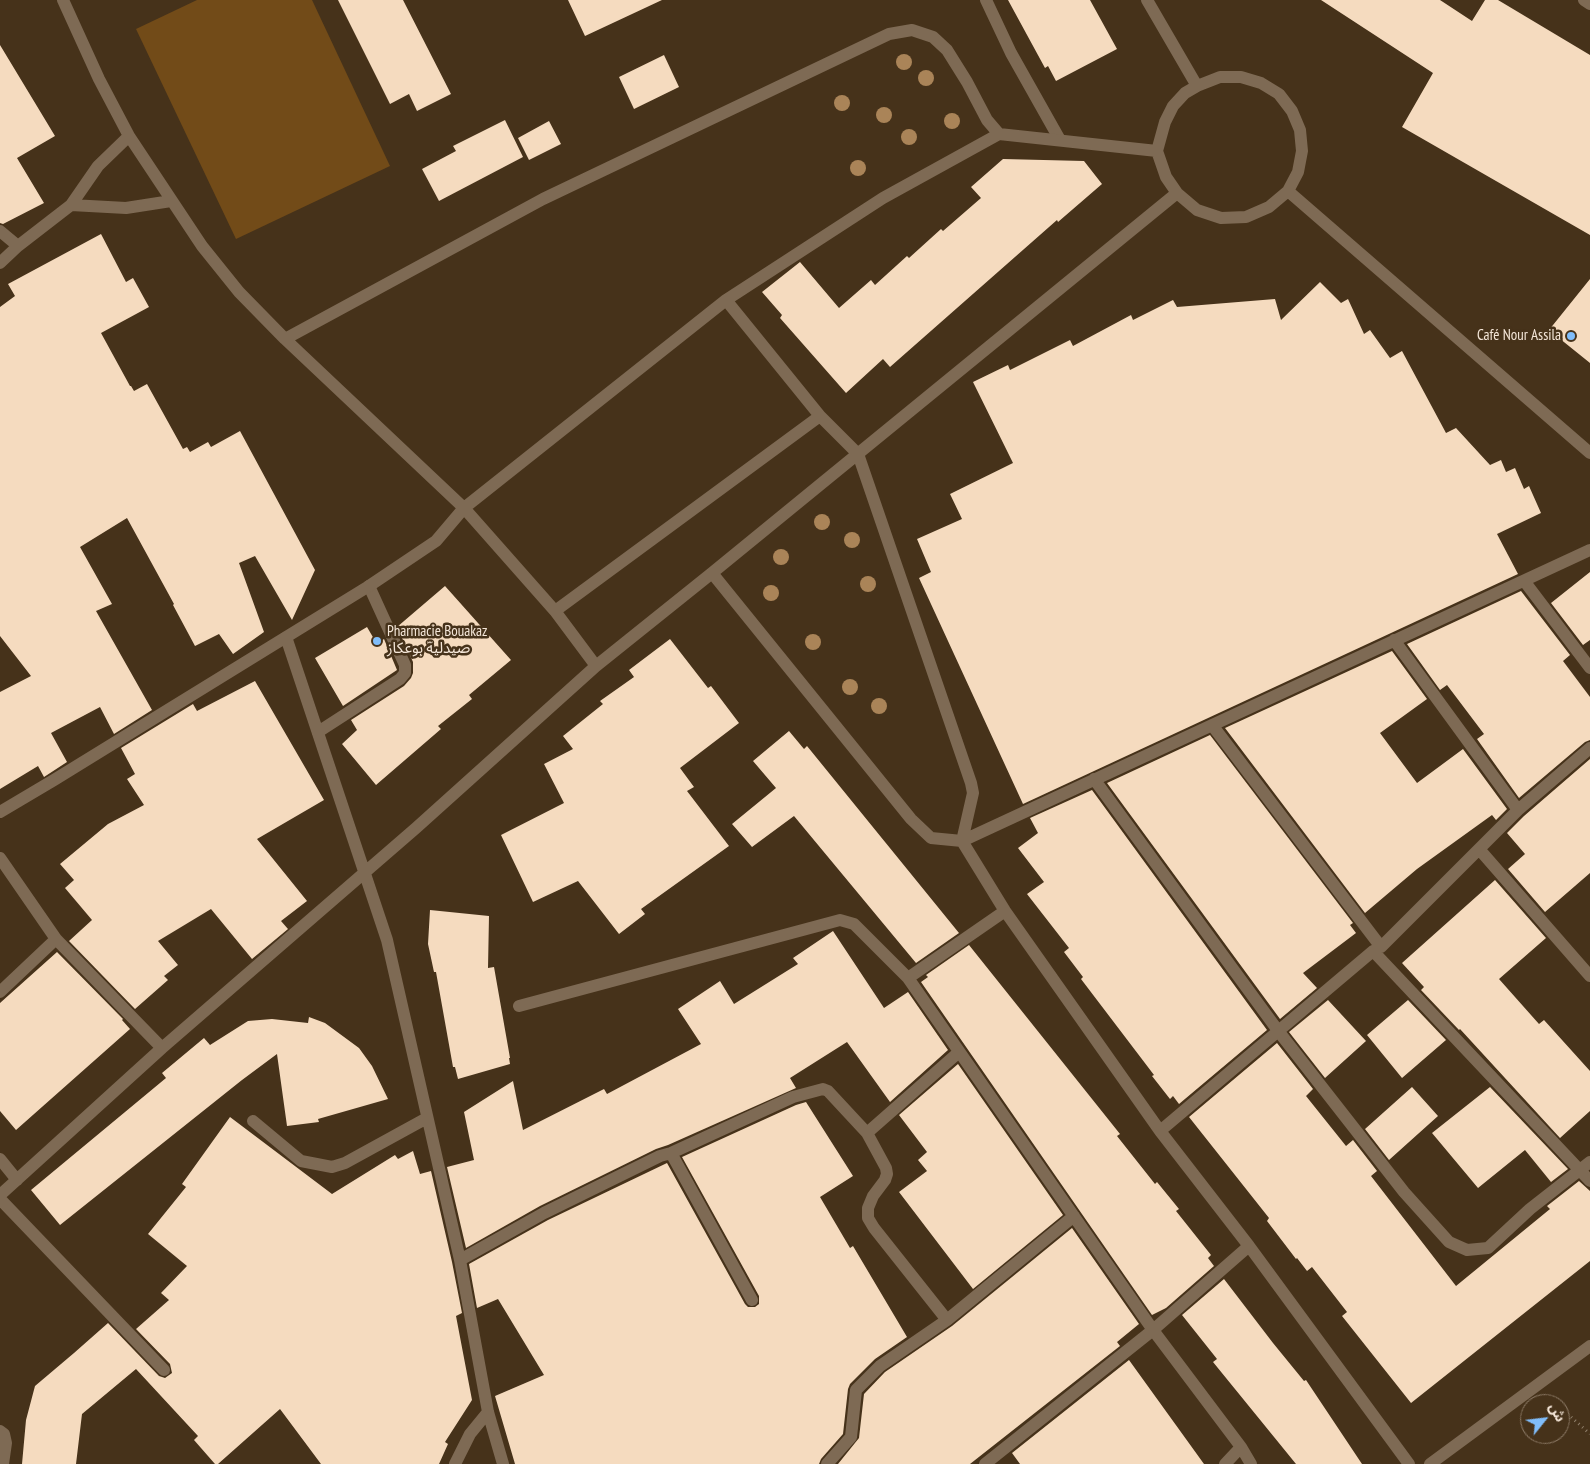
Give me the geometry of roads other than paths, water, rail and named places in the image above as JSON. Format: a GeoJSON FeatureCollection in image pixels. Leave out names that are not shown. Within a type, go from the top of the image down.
{"type":"FeatureCollection","features":[{"type":"Feature","properties":{"kind":"street"},"geometry":{"type":"LineString","coordinates":[[63,0],[98,79],[129,136],[202,246],[239,292],[464,508],[555,611],[596,666]]}},
{"type":"Feature","properties":{"kind":"street"},"geometry":{"type":"LineString","coordinates":[[986,0],[1011,53],[1060,140]]}},
{"type":"Feature","properties":{"kind":"street"},"geometry":{"type":"LineString","coordinates":[[1147,0],[1197,86]]}},
{"type":"Feature","properties":{"kind":"street"},"geometry":{"type":"LineString","coordinates":[[1584,0],[1590,4]]}},
{"type":"Feature","properties":{"kind":"street"},"geometry":{"type":"LineString","coordinates":[[286,339],[543,199],[890,34],[912,30],[933,37],[947,50],[987,120],[999,134]]}},
{"type":"Feature","properties":{"kind":"street"},"geometry":{"type":"LineString","coordinates":[[1220,77],[1241,77],[1261,83],[1279,94],[1292,111],[1300,130],[1302,151],[1298,172],[1288,191],[1269,208],[1246,217],[1221,218],[1197,210],[1177,193],[1166,176],[1158,151],[1165,122],[1173,106],[1185,93],[1197,86],[1220,77]]}},
{"type":"Feature","properties":{"kind":"street"},"geometry":{"type":"LineString","coordinates":[[0,812],[370,586],[436,541],[464,508],[726,300],[883,198],[999,134],[1158,151]]}},
{"type":"Feature","properties":{"kind":"street"},"geometry":{"type":"LineString","coordinates":[[0,264],[18,246],[70,205],[98,166],[129,136]]}},
{"type":"Feature","properties":{"kind":"street"},"geometry":{"type":"LineString","coordinates":[[1288,191],[1590,453]]}},
{"type":"Feature","properties":{"kind":"street"},"geometry":{"type":"LineString","coordinates":[[0,1195],[162,1048],[365,873],[596,666],[712,574],[1177,193]]}},
{"type":"Feature","properties":{"kind":"street"},"geometry":{"type":"LineString","coordinates":[[70,205],[126,208],[171,201]]}},
{"type":"Feature","properties":{"kind":"street"},"geometry":{"type":"LineString","coordinates":[[0,231],[18,246]]}},
{"type":"Feature","properties":{"kind":"street"},"geometry":{"type":"LineString","coordinates":[[726,300],[820,416],[858,454],[971,783],[973,792],[962,842],[1004,911],[1160,1131],[1250,1246],[1409,1464]]}},
{"type":"Feature","properties":{"kind":"street"},"geometry":{"type":"LineString","coordinates":[[555,611],[820,416]]}},
{"type":"Feature","properties":{"kind":"street"},"geometry":{"type":"LineString","coordinates":[[712,574],[911,819],[931,838],[962,842],[1394,640],[1525,582],[1590,550]]}},
{"type":"Feature","properties":{"kind":"street"},"geometry":{"type":"LineString","coordinates":[[1525,582],[1590,668]]}},
{"type":"Feature","properties":{"kind":"street"},"geometry":{"type":"LineString","coordinates":[[318,732],[400,679],[405,673],[405,665],[370,586]]}},
{"type":"Feature","properties":{"kind":"street"},"geometry":{"type":"LineString","coordinates":[[286,637],[387,940],[460,1260],[488,1412],[503,1464]]}},
{"type":"Feature","properties":{"kind":"street"},"geometry":{"type":"LineString","coordinates":[[1394,640],[1518,810]]}},
{"type":"Feature","properties":{"kind":"street"},"geometry":{"type":"LineString","coordinates":[[1212,725],[1377,949],[1590,1180]]}},
{"type":"Feature","properties":{"kind":"street"},"geometry":{"type":"LineString","coordinates":[[1160,1131],[1377,949],[1518,810],[1588,754]]}},
{"type":"Feature","properties":{"kind":"street"},"geometry":{"type":"LineString","coordinates":[[1094,780],[1279,1032],[1404,1192],[1449,1242],[1467,1250],[1488,1248],[1530,1209],[1590,1162]]}},
{"type":"Feature","properties":{"kind":"street"},"geometry":{"type":"LineString","coordinates":[[1479,849],[1590,976]]}},
{"type":"Feature","properties":{"kind":"street"},"geometry":{"type":"LineString","coordinates":[[0,858],[56,939],[162,1048]]}},
{"type":"Feature","properties":{"kind":"street"},"geometry":{"type":"LineString","coordinates":[[908,978],[1004,911]]}},
{"type":"Feature","properties":{"kind":"street"},"geometry":{"type":"LineString","coordinates":[[519,1006],[840,920],[854,924],[908,978],[1153,1330],[1241,1447],[1251,1464]]}},
{"type":"Feature","properties":{"kind":"street"},"geometry":{"type":"LineString","coordinates":[[0,992],[56,939]]}},
{"type":"Feature","properties":{"kind":"street"},"geometry":{"type":"LineString","coordinates":[[867,1133],[959,1052]]}},
{"type":"Feature","properties":{"kind":"street"},"geometry":{"type":"LineString","coordinates":[[460,1260],[544,1213],[660,1156],[671,1153],[793,1097],[823,1089],[828,1090],[867,1133],[886,1168],[888,1174],[873,1196],[868,1208],[868,1218],[947,1320]]}},
{"type":"Feature","properties":{"kind":"street"},"geometry":{"type":"LineString","coordinates":[[254,1121],[301,1161],[332,1167],[345,1163],[427,1118]]}},
{"type":"Feature","properties":{"kind":"street"},"geometry":{"type":"LineString","coordinates":[[671,1153],[752,1300]]}},
{"type":"Feature","properties":{"kind":"street"},"geometry":{"type":"LineString","coordinates":[[0,1159],[17,1180]]}},
{"type":"Feature","properties":{"kind":"street"},"geometry":{"type":"LineString","coordinates":[[0,1199],[164,1370]]}},
{"type":"Feature","properties":{"kind":"street"},"geometry":{"type":"LineString","coordinates":[[827,1464],[851,1437],[856,1390],[880,1366],[947,1320],[1074,1216]]}},
{"type":"Feature","properties":{"kind":"street"},"geometry":{"type":"LineString","coordinates":[[985,1464],[1153,1330],[1250,1246]]}},
{"type":"Feature","properties":{"kind":"street"},"geometry":{"type":"LineString","coordinates":[[1430,1464],[1590,1346]]}},
{"type":"Feature","properties":{"kind":"street"},"geometry":{"type":"LineString","coordinates":[[455,1464],[470,1434],[488,1412]]}},
{"type":"Feature","properties":{"kind":"street"},"geometry":{"type":"LineString","coordinates":[[0,1431],[4,1434],[6,1443],[3,1464]]}},
{"type":"Feature","properties":{"kind":"street"},"geometry":{"type":"LineString","coordinates":[[1225,1464],[1241,1447]]}},
{"type":"Feature","properties":{"kind":"place","name":"Café Nour Assila"},"geometry":{"type":"Point","coordinates":[1571,336]}},
{"type":"Feature","properties":{"kind":"place","name":"Pharmacie Bouakaz صيدلية بوعكاز"},"geometry":{"type":"Point","coordinates":[377,641]}}]}
